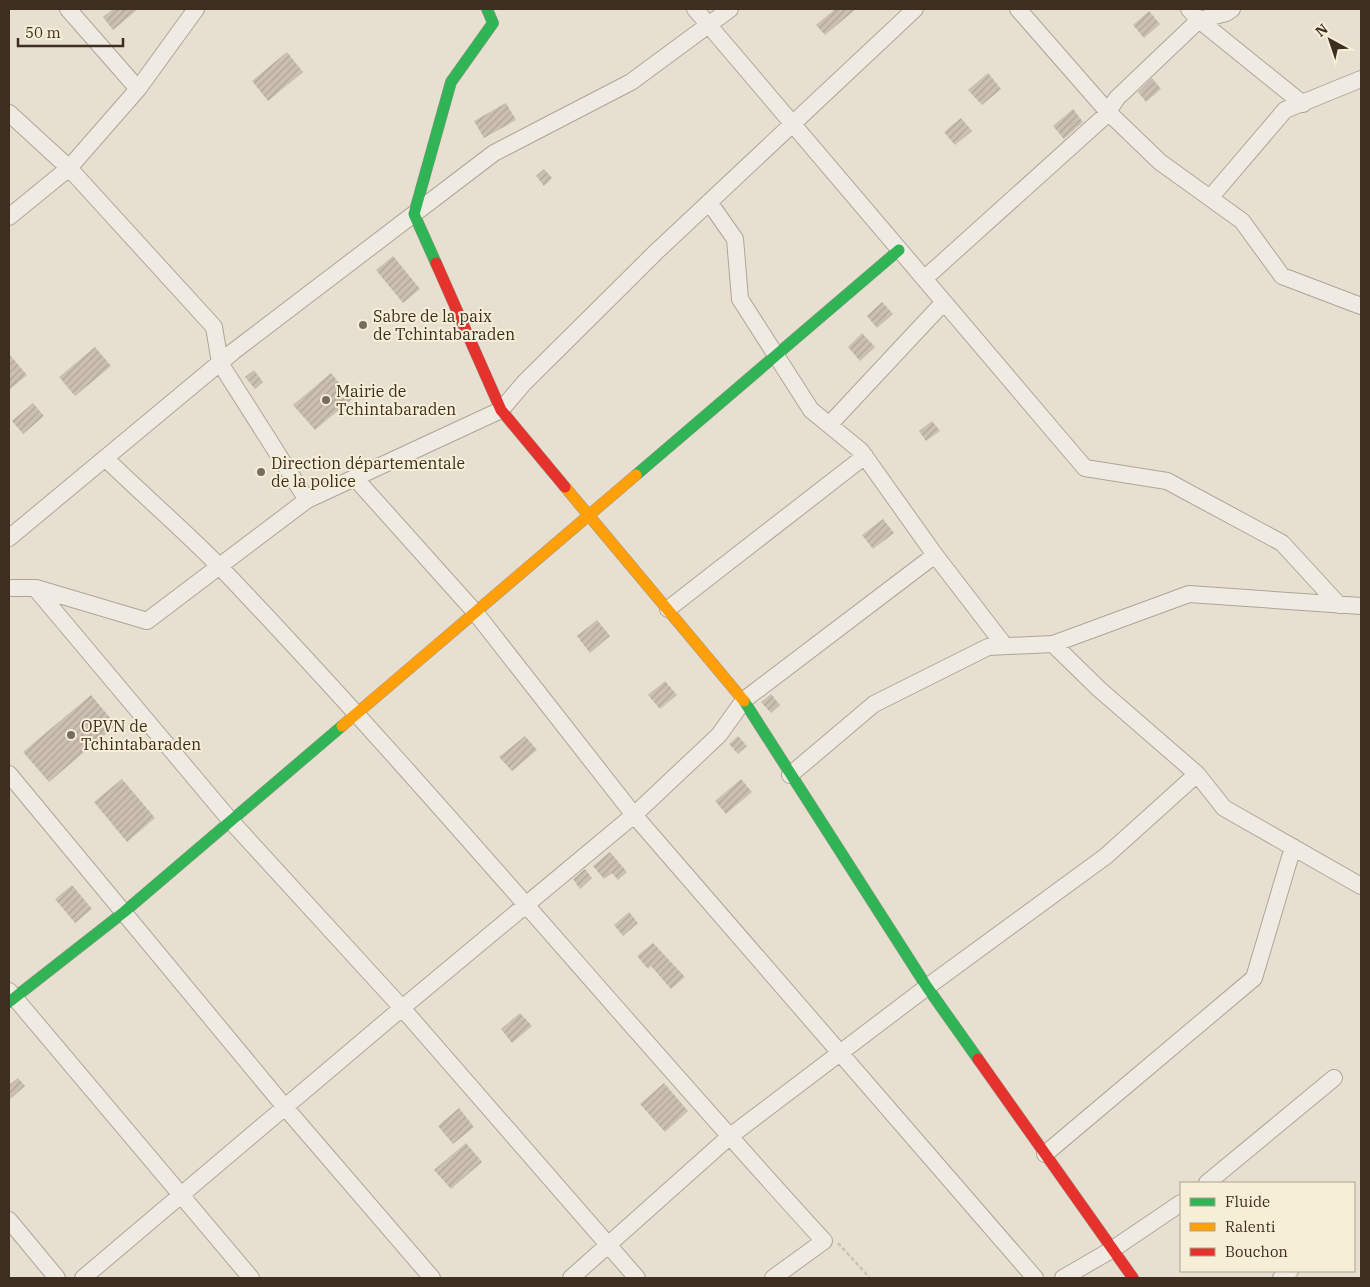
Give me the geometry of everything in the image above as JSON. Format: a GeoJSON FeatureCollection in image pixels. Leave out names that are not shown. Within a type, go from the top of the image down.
{"type":"FeatureCollection","features":[{"type":"Feature","properties":{"kind":"street"},"geometry":{"type":"LineString","coordinates":[[68,9],[138,88]]}},
{"type":"Feature","properties":{"kind":"street"},"geometry":{"type":"LineString","coordinates":[[9,218],[69,168],[138,88],[196,9]]}},
{"type":"Feature","properties":{"kind":"street"},"geometry":{"type":"LineString","coordinates":[[487,9],[492,23],[451,82],[414,214],[501,410],[744,700],[926,987],[1133,1278]]}},
{"type":"Feature","properties":{"kind":"street"},"geometry":{"type":"LineString","coordinates":[[695,9],[1086,468],[1167,481],[1208,503],[1282,543],[1339,604]]}},
{"type":"Feature","properties":{"kind":"street"},"geometry":{"type":"LineString","coordinates":[[9,538],[220,363],[494,154],[631,82],[730,9]]}},
{"type":"Feature","properties":{"kind":"street"},"geometry":{"type":"LineString","coordinates":[[9,588],[36,588],[147,621],[307,500],[501,410],[531,376],[709,202],[915,9]]}},
{"type":"Feature","properties":{"kind":"street"},"geometry":{"type":"LineString","coordinates":[[1018,9],[1108,112],[1160,162],[1242,221],[1282,276],[1361,306]]}},
{"type":"Feature","properties":{"kind":"street"},"geometry":{"type":"LineString","coordinates":[[924,279],[1108,112],[1117,98],[1194,15],[1226,13],[1232,9]]}},
{"type":"Feature","properties":{"kind":"street"},"geometry":{"type":"LineString","coordinates":[[1194,15],[1303,104]]}},
{"type":"Feature","properties":{"kind":"street"},"geometry":{"type":"LineString","coordinates":[[1210,198],[1285,110],[1361,79]]}},
{"type":"Feature","properties":{"kind":"street"},"geometry":{"type":"LineString","coordinates":[[9,113],[69,168],[214,327],[220,363],[307,500]]}},
{"type":"Feature","properties":{"kind":"street"},"geometry":{"type":"LineString","coordinates":[[709,202],[735,239],[740,300],[775,356],[811,410],[865,456],[935,555],[1005,646]]}},
{"type":"Feature","properties":{"kind":"street"},"geometry":{"type":"LineString","coordinates":[[251,1278],[11,997],[124,912],[899,250]]}},
{"type":"Feature","properties":{"kind":"street"},"geometry":{"type":"LineString","coordinates":[[829,425],[944,302]]}},
{"type":"Feature","properties":{"kind":"street"},"geometry":{"type":"LineString","coordinates":[[668,609],[865,456]]}},
{"type":"Feature","properties":{"kind":"street"},"geometry":{"type":"LineString","coordinates":[[105,458],[219,567],[356,715],[729,1137],[824,1241],[781,1276]]}},
{"type":"Feature","properties":{"kind":"street"},"geometry":{"type":"LineString","coordinates":[[355,478],[475,612],[634,816],[1035,1278]]}},
{"type":"Feature","properties":{"kind":"street"},"geometry":{"type":"LineString","coordinates":[[82,1278],[284,1106],[634,816],[719,734],[744,700],[935,555]]}},
{"type":"Feature","properties":{"kind":"street"},"geometry":{"type":"LineString","coordinates":[[36,588],[230,820],[402,1008],[608,1247],[637,1278]]}},
{"type":"Feature","properties":{"kind":"street"},"geometry":{"type":"LineString","coordinates":[[790,775],[874,704],[988,647],[1053,644],[1189,594],[1361,606]]}},
{"type":"Feature","properties":{"kind":"street"},"geometry":{"type":"LineString","coordinates":[[1053,644],[1099,689],[1197,774],[1224,808],[1361,886]]}},
{"type":"Feature","properties":{"kind":"street"},"geometry":{"type":"LineString","coordinates":[[9,774],[284,1106],[432,1278]]}},
{"type":"Feature","properties":{"kind":"street"},"geometry":{"type":"LineString","coordinates":[[571,1278],[608,1247],[729,1137],[926,987],[1106,856],[1197,774]]}},
{"type":"Feature","properties":{"kind":"street"},"geometry":{"type":"LineString","coordinates":[[1045,1154],[1254,978],[1293,847]]}},
{"type":"Feature","properties":{"kind":"street"},"geometry":{"type":"LineString","coordinates":[[1208,1182],[1334,1078]]}},
{"type":"Feature","properties":{"kind":"street"},"geometry":{"type":"LineString","coordinates":[[1063,1278],[1113,1249],[1180,1204]]}},
{"type":"Feature","properties":{"kind":"street"},"geometry":{"type":"LineString","coordinates":[[9,1220],[57,1278]]}},
{"type":"Feature","properties":{"kind":"path"},"geometry":{"type":"LineString","coordinates":[[824,1241],[839,1243],[870,1278]]}},
{"type":"Feature","properties":{"kind":"building"},"geometry":{"type":"Polygon","coordinates":[[[113,9],[138,9],[113,30],[103,17],[113,9]]]}},
{"type":"Feature","properties":{"kind":"building"},"geometry":{"type":"Polygon","coordinates":[[[835,9],[856,9],[825,35],[816,25],[835,9]]]}},
{"type":"Feature","properties":{"kind":"building"},"geometry":{"type":"Polygon","coordinates":[[[1149,11],[1160,24],[1144,38],[1133,25],[1149,11]]]}},
{"type":"Feature","properties":{"kind":"building"},"geometry":{"type":"Polygon","coordinates":[[[287,52],[303,72],[268,101],[252,81],[287,52]]]}},
{"type":"Feature","properties":{"kind":"building"},"geometry":{"type":"Polygon","coordinates":[[[988,73],[1001,89],[982,105],[968,90],[988,73]]]}},
{"type":"Feature","properties":{"kind":"building"},"geometry":{"type":"Polygon","coordinates":[[[1152,78],[1161,89],[1146,102],[1138,92],[1152,78]]]}},
{"type":"Feature","properties":{"kind":"building"},"geometry":{"type":"Polygon","coordinates":[[[506,103],[516,120],[484,138],[474,121],[506,103]]]}},
{"type":"Feature","properties":{"kind":"building"},"geometry":{"type":"Polygon","coordinates":[[[1073,109],[1083,122],[1064,139],[1053,126],[1073,109]]]}},
{"type":"Feature","properties":{"kind":"building"},"geometry":{"type":"Polygon","coordinates":[[[961,118],[972,131],[955,145],[944,132],[961,118]]]}},
{"type":"Feature","properties":{"kind":"building"},"geometry":{"type":"Polygon","coordinates":[[[544,169],[552,178],[544,186],[536,176],[544,169]]]}},
{"type":"Feature","properties":{"kind":"building"},"geometry":{"type":"Polygon","coordinates":[[[393,256],[420,289],[403,303],[376,270],[393,256]]]}},
{"type":"Feature","properties":{"kind":"building"},"geometry":{"type":"Polygon","coordinates":[[[882,302],[893,314],[877,328],[867,316],[882,302]]]}},
{"type":"Feature","properties":{"kind":"building"},"geometry":{"type":"Polygon","coordinates":[[[862,333],[875,347],[860,361],[848,347],[862,333]]]}},
{"type":"Feature","properties":{"kind":"building"},"geometry":{"type":"Polygon","coordinates":[[[95,347],[111,366],[75,396],[59,377],[95,347]]]}},
{"type":"Feature","properties":{"kind":"building"},"geometry":{"type":"Polygon","coordinates":[[[9,354],[27,375],[9,390],[9,354]]]}},
{"type":"Feature","properties":{"kind":"building"},"geometry":{"type":"Polygon","coordinates":[[[254,370],[263,382],[255,389],[245,377],[254,370]]]}},
{"type":"Feature","properties":{"kind":"building"},"geometry":{"type":"Polygon","coordinates":[[[331,373],[352,399],[315,430],[293,405],[331,373]]]}},
{"type":"Feature","properties":{"kind":"building"},"geometry":{"type":"Polygon","coordinates":[[[33,403],[44,416],[23,434],[12,421],[33,403]]]}},
{"type":"Feature","properties":{"kind":"building"},"geometry":{"type":"Polygon","coordinates":[[[932,421],[940,431],[926,441],[919,431],[932,421]]]}},
{"type":"Feature","properties":{"kind":"building"},"geometry":{"type":"Polygon","coordinates":[[[883,519],[894,533],[873,549],[862,535],[883,519]]]}},
{"type":"Feature","properties":{"kind":"building"},"geometry":{"type":"Polygon","coordinates":[[[597,620],[610,636],[590,653],[577,636],[597,620]]]}},
{"type":"Feature","properties":{"kind":"building"},"geometry":{"type":"Polygon","coordinates":[[[665,681],[677,695],[660,709],[648,695],[665,681]]]}},
{"type":"Feature","properties":{"kind":"building"},"geometry":{"type":"Polygon","coordinates":[[[771,694],[780,705],[771,713],[761,702],[771,694]]]}},
{"type":"Feature","properties":{"kind":"building"},"geometry":{"type":"Polygon","coordinates":[[[91,695],[116,725],[49,782],[23,752],[91,695]]]}},
{"type":"Feature","properties":{"kind":"building"},"geometry":{"type":"Polygon","coordinates":[[[525,736],[537,750],[512,771],[499,757],[525,736]]]}},
{"type":"Feature","properties":{"kind":"building"},"geometry":{"type":"Polygon","coordinates":[[[738,736],[747,746],[738,754],[729,744],[738,736]]]}},
{"type":"Feature","properties":{"kind":"building"},"geometry":{"type":"Polygon","coordinates":[[[122,779],[155,818],[127,842],[94,802],[122,779]]]}},
{"type":"Feature","properties":{"kind":"building"},"geometry":{"type":"Polygon","coordinates":[[[741,779],[752,792],[726,814],[715,801],[741,779]]]}},
{"type":"Feature","properties":{"kind":"building"},"geometry":{"type":"Polygon","coordinates":[[[610,852],[627,872],[618,880],[612,873],[604,879],[593,866],[610,852]]]}},
{"type":"Feature","properties":{"kind":"building"},"geometry":{"type":"Polygon","coordinates":[[[585,869],[592,878],[580,889],[573,879],[585,869]]]}},
{"type":"Feature","properties":{"kind":"building"},"geometry":{"type":"Polygon","coordinates":[[[72,885],[92,909],[75,923],[55,899],[72,885]]]}},
{"type":"Feature","properties":{"kind":"building"},"geometry":{"type":"Polygon","coordinates":[[[629,912],[638,923],[623,936],[614,925],[629,912]]]}},
{"type":"Feature","properties":{"kind":"building"},"geometry":{"type":"Polygon","coordinates":[[[653,943],[685,977],[671,989],[651,966],[648,969],[637,956],[653,943]]]}},
{"type":"Feature","properties":{"kind":"building"},"geometry":{"type":"Polygon","coordinates":[[[520,1013],[532,1026],[512,1043],[501,1029],[520,1013]]]}},
{"type":"Feature","properties":{"kind":"building"},"geometry":{"type":"Polygon","coordinates":[[[18,1078],[25,1086],[9,1100],[9,1085],[18,1078]]]}},
{"type":"Feature","properties":{"kind":"building"},"geometry":{"type":"Polygon","coordinates":[[[664,1083],[688,1111],[665,1132],[640,1104],[664,1083]]]}},
{"type":"Feature","properties":{"kind":"building"},"geometry":{"type":"Polygon","coordinates":[[[459,1108],[474,1127],[453,1144],[438,1126],[459,1108]]]}},
{"type":"Feature","properties":{"kind":"building"},"geometry":{"type":"Polygon","coordinates":[[[466,1143],[482,1162],[451,1189],[434,1170],[466,1143]]]}},
{"type":"Feature","properties":{"kind":"traffic: fast"},"geometry":{"type":"LineString","coordinates":[[436,263],[414,214],[451,82],[493,23],[487,9]]}},
{"type":"Feature","properties":{"kind":"traffic: fast"},"geometry":{"type":"LineString","coordinates":[[636,475],[899,250]]}},
{"type":"Feature","properties":{"kind":"traffic: fast"},"geometry":{"type":"LineString","coordinates":[[744,701],[927,987],[978,1059]]}},
{"type":"Feature","properties":{"kind":"traffic: fast"},"geometry":{"type":"LineString","coordinates":[[9,1002],[124,912],[342,726]]}},
{"type":"Feature","properties":{"kind":"traffic: slow"},"geometry":{"type":"LineString","coordinates":[[342,726],[636,475]]}},
{"type":"Feature","properties":{"kind":"traffic: slow"},"geometry":{"type":"LineString","coordinates":[[565,487],[744,701]]}},
{"type":"Feature","properties":{"kind":"traffic: jam"},"geometry":{"type":"LineString","coordinates":[[436,263],[501,410],[565,487]]}},
{"type":"Feature","properties":{"kind":"traffic: jam"},"geometry":{"type":"LineString","coordinates":[[978,1059],[1133,1278]]}},
{"type":"Feature","properties":{"kind":"place","name":"Sabre de la paix de Tchintabaraden"},"geometry":{"type":"Point","coordinates":[363,325]}},
{"type":"Feature","properties":{"kind":"place","name":"Mairie de Tchintabaraden"},"geometry":{"type":"Point","coordinates":[326,400]}},
{"type":"Feature","properties":{"kind":"place","name":"Direction départementale de la police"},"geometry":{"type":"Point","coordinates":[261,472]}},
{"type":"Feature","properties":{"kind":"place","name":"OPVN de Tchintabaraden"},"geometry":{"type":"Point","coordinates":[71,735]}}]}
